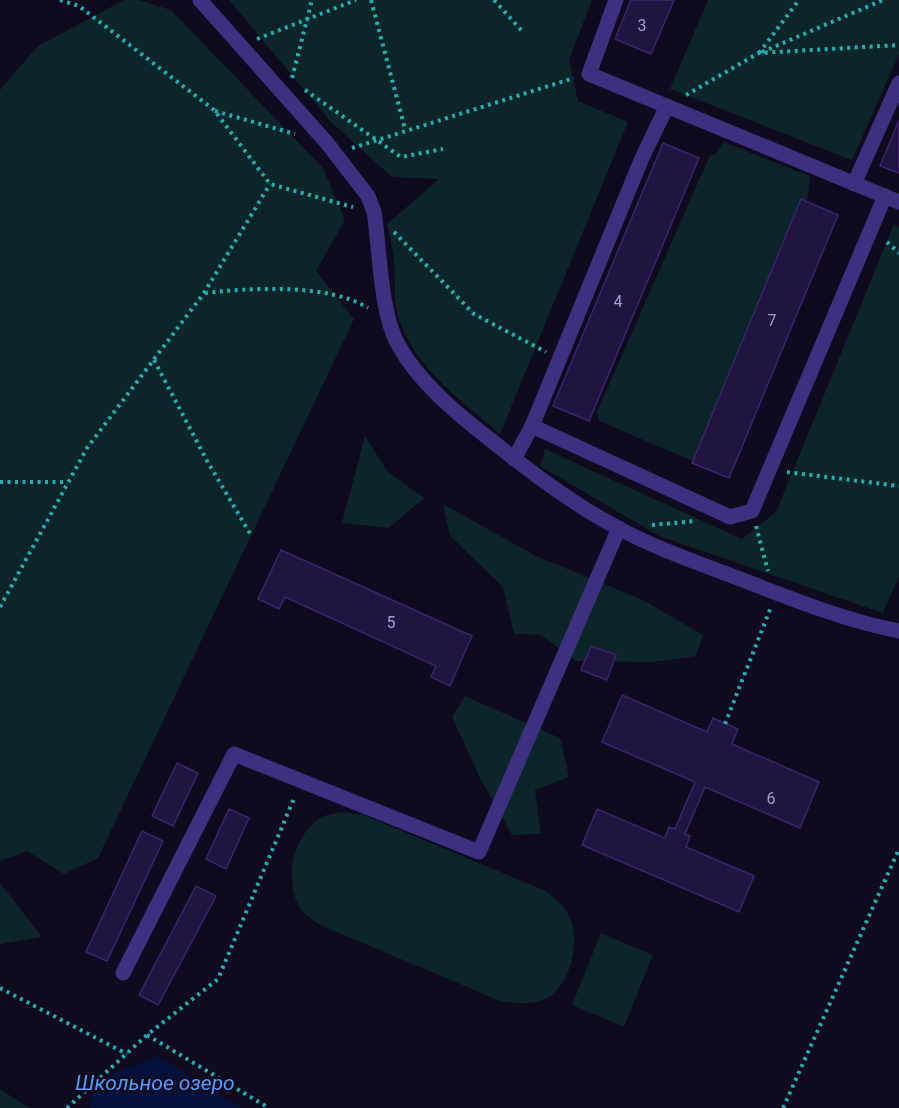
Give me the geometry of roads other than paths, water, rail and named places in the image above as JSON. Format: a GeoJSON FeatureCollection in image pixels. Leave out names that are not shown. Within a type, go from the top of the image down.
{"type":"FeatureCollection","features":[{"type":"Feature","properties":{"kind":"street"},"geometry":{"type":"LineString","coordinates":[[200,0],[327,143],[368,196],[374,213],[388,321],[399,346],[435,392],[514,459],[584,509],[619,528],[774,592],[849,619],[899,632]]}},
{"type":"Feature","properties":{"kind":"street"},"geometry":{"type":"LineString","coordinates":[[532,426],[730,517],[752,511],[892,199],[589,74],[616,0]]}},
{"type":"Feature","properties":{"kind":"street"},"geometry":{"type":"LineString","coordinates":[[854,184],[899,83]]}},
{"type":"Feature","properties":{"kind":"street"},"geometry":{"type":"LineString","coordinates":[[514,459],[532,426],[642,158],[667,106]]}},
{"type":"Feature","properties":{"kind":"street"},"geometry":{"type":"LineString","coordinates":[[123,973],[234,754],[479,852],[619,528]]}},
{"type":"Feature","properties":{"kind":"water","name":"Школьное озеро"},"geometry":{"type":"Polygon","coordinates":[[[158,1056],[242,1108],[90,1108],[93,1081],[158,1056]]]}}]}
